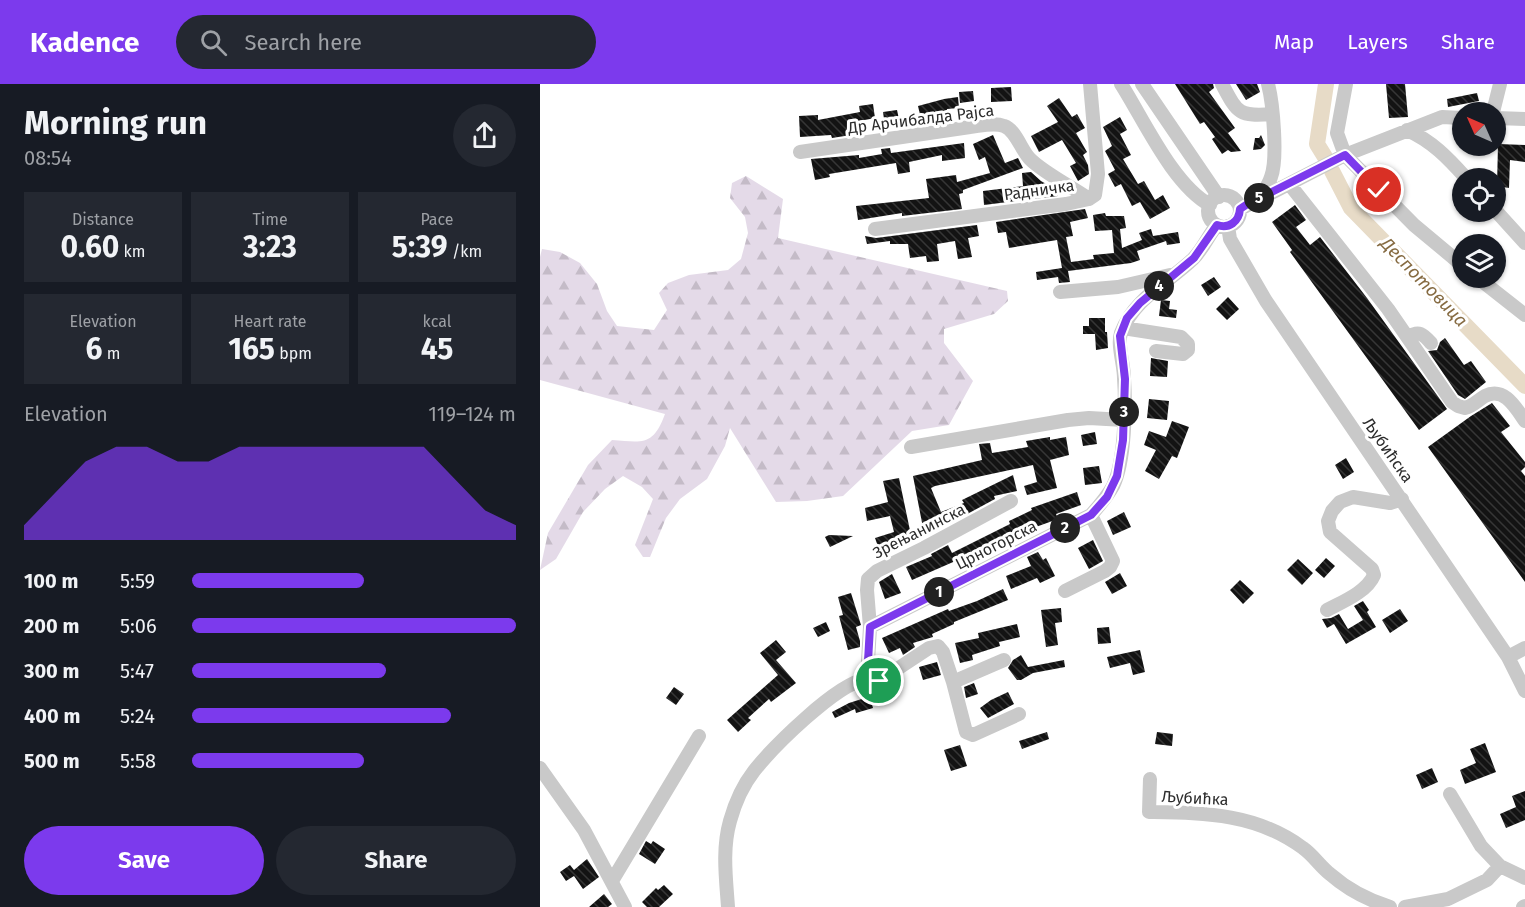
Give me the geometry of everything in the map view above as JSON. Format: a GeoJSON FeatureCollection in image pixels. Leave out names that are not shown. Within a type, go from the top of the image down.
{"type":"FeatureCollection","features":[{"type":"Feature","properties":{"kind":"street","name":"Радничка"},"geometry":{"type":"LineString","coordinates":[[875,229],[1066,204],[1089,199],[1095,195],[1098,174],[1090,84]]}},
{"type":"Feature","properties":{"kind":"street"},"geometry":{"type":"LineString","coordinates":[[1121,84],[1159,148],[1186,186],[1198,198],[1214,201],[1232,198],[1240,209],[1238,218],[1223,226],[1209,216],[1214,201]]}},
{"type":"Feature","properties":{"kind":"street"},"geometry":{"type":"LineString","coordinates":[[1142,84],[1214,201]]}},
{"type":"Feature","properties":{"kind":"street"},"geometry":{"type":"LineString","coordinates":[[1222,84],[1235,109],[1244,115],[1272,114]]}},
{"type":"Feature","properties":{"kind":"street"},"geometry":{"type":"LineString","coordinates":[[1260,198],[1272,177],[1274,160],[1268,84]]}},
{"type":"Feature","properties":{"kind":"street"},"geometry":{"type":"LineString","coordinates":[[1346,84],[1336,133],[1345,155],[1414,225],[1452,257]]}},
{"type":"Feature","properties":{"kind":"street"},"geometry":{"type":"LineString","coordinates":[[1496,102],[1500,84]]}},
{"type":"Feature","properties":{"kind":"street"},"geometry":{"type":"LineString","coordinates":[[1240,209],[1345,155],[1442,117],[1452,118]]}},
{"type":"Feature","properties":{"kind":"street"},"geometry":{"type":"LineString","coordinates":[[1506,118],[1525,119]]}},
{"type":"Feature","properties":{"kind":"street","name":"Др Арчибалда Рајса"},"geometry":{"type":"LineString","coordinates":[[800,152],[970,127],[1004,126],[1012,132],[1031,160],[1089,199]]}},
{"type":"Feature","properties":{"kind":"street"},"geometry":{"type":"LineString","coordinates":[[1407,130],[1424,137],[1436,146],[1457,168]]}},
{"type":"Feature","properties":{"kind":"street"},"geometry":{"type":"LineString","coordinates":[[1290,184],[1357,267],[1455,405],[1469,407],[1487,395],[1499,393],[1508,399],[1525,421]]}},
{"type":"Feature","properties":{"kind":"street"},"geometry":{"type":"LineString","coordinates":[[1506,222],[1525,243]]}},
{"type":"Feature","properties":{"kind":"street","name":"Црногорска"},"geometry":{"type":"LineString","coordinates":[[870,627],[1091,515],[1107,497],[1117,476],[1123,440],[1125,379],[1120,336],[1127,318],[1140,303],[1194,258],[1223,226]]}},
{"type":"Feature","properties":{"kind":"street","name":"Љубићска"},"geometry":{"type":"LineString","coordinates":[[1223,226],[1266,301],[1508,657],[1525,691]]}},
{"type":"Feature","properties":{"kind":"street"},"geometry":{"type":"LineString","coordinates":[[1060,292],[1118,287],[1172,275]]}},
{"type":"Feature","properties":{"kind":"street"},"geometry":{"type":"LineString","coordinates":[[1491,288],[1525,315]]}},
{"type":"Feature","properties":{"kind":"street"},"geometry":{"type":"LineString","coordinates":[[1124,328],[1181,337],[1188,344],[1188,350],[1182,354],[1156,351]]}},
{"type":"Feature","properties":{"kind":"street"},"geometry":{"type":"LineString","coordinates":[[1408,337],[1418,332],[1431,343]]}},
{"type":"Feature","properties":{"kind":"street"},"geometry":{"type":"LineString","coordinates":[[911,447],[1068,420],[1089,418],[1124,420]]}},
{"type":"Feature","properties":{"kind":"street"},"geometry":{"type":"LineString","coordinates":[[1327,610],[1362,589],[1371,582],[1374,575],[1372,569],[1330,532],[1328,521],[1332,511],[1340,502],[1353,497],[1390,502],[1402,499]]}},
{"type":"Feature","properties":{"kind":"street","name":"Зрењанинска"},"geometry":{"type":"LineString","coordinates":[[867,678],[870,627],[868,579],[877,571],[1011,501]]}},
{"type":"Feature","properties":{"kind":"street"},"geometry":{"type":"LineString","coordinates":[[1065,591],[1105,571],[1113,561],[1091,515]]}},
{"type":"Feature","properties":{"kind":"street"},"geometry":{"type":"LineString","coordinates":[[728,907],[726,844],[730,821],[739,795],[754,772],[786,738],[845,687],[867,678],[879,681],[929,648],[938,646],[943,652],[968,734],[973,735],[1019,714]]}},
{"type":"Feature","properties":{"kind":"street"},"geometry":{"type":"LineString","coordinates":[[1508,657],[1525,648]]}},
{"type":"Feature","properties":{"kind":"street"},"geometry":{"type":"LineString","coordinates":[[953,682],[1004,660]]}},
{"type":"Feature","properties":{"kind":"street"},"geometry":{"type":"LineString","coordinates":[[612,881],[699,736]]}},
{"type":"Feature","properties":{"kind":"street"},"geometry":{"type":"LineString","coordinates":[[540,768],[584,830],[625,907]]}},
{"type":"Feature","properties":{"kind":"street","name":"Љубићка"},"geometry":{"type":"LineString","coordinates":[[1150,779],[1149,812],[1199,813],[1236,817],[1272,831],[1304,849],[1331,875],[1368,900],[1390,907]]}},
{"type":"Feature","properties":{"kind":"street"},"geometry":{"type":"LineString","coordinates":[[1450,794],[1481,846],[1500,866],[1525,878]]}},
{"type":"Feature","properties":{"kind":"street"},"geometry":{"type":"LineString","coordinates":[[1405,907],[1448,899],[1487,880],[1500,866]]}},
{"type":"Feature","properties":{"kind":"green space"},"geometry":{"type":"Polygon","coordinates":[[[746,176],[783,199],[778,238],[1007,291],[1008,301],[994,314],[944,329],[944,343],[973,381],[949,425],[912,431],[843,496],[776,502],[730,428],[725,446],[707,479],[680,499],[666,518],[650,557],[643,557],[635,545],[653,499],[642,487],[623,476],[605,489],[583,512],[556,559],[540,570],[548,533],[588,465],[612,440],[639,441],[651,437],[661,425],[665,414],[540,380],[540,257],[542,249],[560,252],[580,263],[597,284],[607,311],[617,326],[654,330],[667,310],[659,293],[668,283],[689,275],[728,270],[741,259],[748,233],[745,217],[730,198],[732,183],[746,176]]]}},
{"type":"Feature","properties":{"kind":"building"},"geometry":{"type":"Polygon","coordinates":[[[1175,84],[1213,84],[1214,88],[1209,92],[1235,128],[1228,133],[1241,151],[1228,150],[1222,154],[1212,139],[1215,137],[1204,122],[1200,124],[1175,84]]]}},
{"type":"Feature","properties":{"kind":"building"},"geometry":{"type":"Polygon","coordinates":[[[1236,84],[1257,84],[1260,92],[1246,100],[1236,84]]]}},
{"type":"Feature","properties":{"kind":"building"},"geometry":{"type":"Polygon","coordinates":[[[1386,84],[1405,84],[1408,117],[1389,118],[1386,84]]]}},
{"type":"Feature","properties":{"kind":"building"},"geometry":{"type":"Polygon","coordinates":[[[1011,87],[1012,101],[991,102],[991,88],[1011,87]]]}},
{"type":"Feature","properties":{"kind":"building"},"geometry":{"type":"Polygon","coordinates":[[[973,91],[974,101],[960,103],[959,92],[973,91]]]}},
{"type":"Feature","properties":{"kind":"building"},"geometry":{"type":"Polygon","coordinates":[[[1477,93],[1479,101],[1452,102],[1452,106],[1448,107],[1447,99],[1477,93]]]}},
{"type":"Feature","properties":{"kind":"building"},"geometry":{"type":"Polygon","coordinates":[[[958,97],[959,108],[947,109],[948,121],[940,122],[939,115],[921,119],[918,106],[958,97]]]}},
{"type":"Feature","properties":{"kind":"building"},"geometry":{"type":"Polygon","coordinates":[[[1059,98],[1072,117],[1077,114],[1085,128],[1076,133],[1087,152],[1083,155],[1089,174],[1078,181],[1070,166],[1076,163],[1062,140],[1039,152],[1031,136],[1058,122],[1047,106],[1059,98]]]}},
{"type":"Feature","properties":{"kind":"building"},"geometry":{"type":"Polygon","coordinates":[[[873,104],[875,118],[849,123],[851,135],[832,138],[831,135],[800,137],[799,116],[818,115],[818,120],[860,112],[859,106],[873,104]]]}},
{"type":"Feature","properties":{"kind":"building"},"geometry":{"type":"Polygon","coordinates":[[[897,110],[900,124],[885,126],[883,112],[897,110]]]}},
{"type":"Feature","properties":{"kind":"building"},"geometry":{"type":"Polygon","coordinates":[[[1120,117],[1127,130],[1120,134],[1131,155],[1123,159],[1138,184],[1144,181],[1155,200],[1163,195],[1170,208],[1150,219],[1140,202],[1132,206],[1121,184],[1115,187],[1108,174],[1115,170],[1105,151],[1112,146],[1103,127],[1120,117]]]}},
{"type":"Feature","properties":{"kind":"building"},"geometry":{"type":"Polygon","coordinates":[[[993,135],[1005,163],[1018,158],[1023,168],[963,190],[963,193],[959,194],[962,209],[902,216],[902,213],[858,220],[856,206],[929,198],[926,179],[956,175],[957,182],[990,173],[985,157],[979,160],[973,144],[993,135]]]}},
{"type":"Feature","properties":{"kind":"building"},"geometry":{"type":"Polygon","coordinates":[[[1261,135],[1265,145],[1261,149],[1253,150],[1255,138],[1261,135]]]}},
{"type":"Feature","properties":{"kind":"building"},"geometry":{"type":"Polygon","coordinates":[[[964,143],[965,158],[942,161],[942,155],[909,162],[910,172],[898,174],[896,163],[829,174],[830,177],[815,180],[811,159],[859,155],[859,158],[882,154],[881,149],[890,148],[891,153],[964,143]]]}},
{"type":"Feature","properties":{"kind":"building"},"geometry":{"type":"Polygon","coordinates":[[[1506,144],[1525,145],[1525,162],[1510,160],[1509,188],[1506,188],[1506,168],[1497,168],[1498,156],[1506,156],[1506,144]]]}},
{"type":"Feature","properties":{"kind":"building"},"geometry":{"type":"Polygon","coordinates":[[[1031,172],[1057,190],[1058,196],[984,205],[983,191],[1023,186],[1022,173],[1031,172]]]}},
{"type":"Feature","properties":{"kind":"building"},"geometry":{"type":"Polygon","coordinates":[[[1295,205],[1306,220],[1296,227],[1310,245],[1320,237],[1447,409],[1419,430],[1290,252],[1292,250],[1272,222],[1295,205]]]}},
{"type":"Feature","properties":{"kind":"building"},"geometry":{"type":"Polygon","coordinates":[[[1085,209],[1088,218],[1070,222],[1073,236],[1066,237],[1071,262],[1094,259],[1093,255],[1114,253],[1112,230],[1095,231],[1093,215],[1105,213],[1106,216],[1124,216],[1126,228],[1120,229],[1122,248],[1142,240],[1139,233],[1151,229],[1153,236],[1178,232],[1180,243],[1167,245],[1166,241],[1137,251],[1140,260],[1131,263],[1068,271],[1070,282],[1059,283],[1058,277],[1037,280],[1036,272],[1062,268],[1057,240],[1009,248],[1006,232],[998,233],[996,222],[1085,209]]]}},
{"type":"Feature","properties":{"kind":"building"},"geometry":{"type":"Polygon","coordinates":[[[977,225],[979,236],[968,238],[972,257],[958,259],[955,241],[937,244],[939,261],[927,262],[926,256],[910,258],[908,244],[890,244],[890,241],[867,244],[865,236],[876,238],[977,225]]]}},
{"type":"Feature","properties":{"kind":"building"},"geometry":{"type":"Polygon","coordinates":[[[1214,277],[1221,287],[1208,296],[1201,285],[1214,277]]]}},
{"type":"Feature","properties":{"kind":"building"},"geometry":{"type":"Polygon","coordinates":[[[1228,297],[1239,309],[1227,320],[1216,309],[1228,297]]]}},
{"type":"Feature","properties":{"kind":"building"},"geometry":{"type":"Polygon","coordinates":[[[1161,300],[1170,301],[1169,309],[1177,310],[1176,318],[1159,316],[1161,300]]]}},
{"type":"Feature","properties":{"kind":"building"},"geometry":{"type":"Polygon","coordinates":[[[1089,318],[1105,318],[1108,348],[1096,350],[1095,334],[1083,334],[1083,326],[1089,326],[1089,318]]]}},
{"type":"Feature","properties":{"kind":"building"},"geometry":{"type":"Polygon","coordinates":[[[1445,338],[1464,365],[1471,361],[1486,382],[1465,399],[1458,395],[1428,351],[1437,350],[1440,342],[1445,338]]]}},
{"type":"Feature","properties":{"kind":"building"},"geometry":{"type":"Polygon","coordinates":[[[1151,358],[1168,361],[1167,377],[1150,376],[1151,358]]]}},
{"type":"Feature","properties":{"kind":"building"},"geometry":{"type":"Polygon","coordinates":[[[1149,399],[1169,401],[1167,420],[1147,418],[1149,399]]]}},
{"type":"Feature","properties":{"kind":"building"},"geometry":{"type":"Polygon","coordinates":[[[1492,403],[1510,426],[1501,432],[1525,462],[1525,467],[1521,471],[1525,476],[1525,582],[1428,447],[1492,403]]]}},
{"type":"Feature","properties":{"kind":"building"},"geometry":{"type":"Polygon","coordinates":[[[1172,421],[1189,427],[1177,458],[1172,456],[1159,479],[1145,471],[1156,450],[1144,445],[1149,431],[1166,437],[1172,421]]]}},
{"type":"Feature","properties":{"kind":"building"},"geometry":{"type":"Polygon","coordinates":[[[1095,432],[1097,444],[1083,446],[1081,435],[1095,432]]]}},
{"type":"Feature","properties":{"kind":"building"},"geometry":{"type":"Polygon","coordinates":[[[1050,437],[1050,440],[1066,437],[1069,455],[1050,460],[1057,488],[1027,495],[1024,486],[1037,482],[1033,465],[935,486],[931,488],[941,512],[964,503],[962,500],[1013,475],[1017,491],[994,496],[995,499],[958,519],[934,526],[935,528],[924,533],[913,476],[982,460],[979,444],[990,443],[992,453],[1028,447],[1026,441],[1050,437]]]}},
{"type":"Feature","properties":{"kind":"building"},"geometry":{"type":"Polygon","coordinates":[[[1346,458],[1354,472],[1343,479],[1335,465],[1346,458]]]}},
{"type":"Feature","properties":{"kind":"building"},"geometry":{"type":"Polygon","coordinates":[[[1099,466],[1102,483],[1085,485],[1083,468],[1099,466]]]}},
{"type":"Feature","properties":{"kind":"building"},"geometry":{"type":"Polygon","coordinates":[[[899,478],[912,540],[892,545],[893,547],[880,552],[875,538],[894,532],[890,516],[867,521],[865,508],[888,502],[883,481],[899,478]]]}},
{"type":"Feature","properties":{"kind":"building"},"geometry":{"type":"Polygon","coordinates":[[[1077,492],[1081,505],[1056,514],[1058,519],[1033,528],[1034,532],[986,553],[985,551],[962,563],[960,559],[912,580],[906,567],[932,556],[931,554],[948,545],[952,553],[1010,524],[1009,521],[1032,510],[1031,508],[1077,492]]]}},
{"type":"Feature","properties":{"kind":"building"},"geometry":{"type":"Polygon","coordinates":[[[1124,512],[1131,527],[1113,535],[1107,521],[1124,512]]]}},
{"type":"Feature","properties":{"kind":"building"},"geometry":{"type":"Polygon","coordinates":[[[829,535],[853,536],[830,547],[825,537],[829,535]]]}},
{"type":"Feature","properties":{"kind":"building"},"geometry":{"type":"Polygon","coordinates":[[[1093,540],[1103,561],[1089,569],[1078,548],[1093,540]]]}},
{"type":"Feature","properties":{"kind":"building"},"geometry":{"type":"Polygon","coordinates":[[[1038,552],[1043,560],[1046,558],[1055,576],[1040,583],[1037,578],[1011,589],[1006,576],[1031,566],[1027,557],[1038,552]]]}},
{"type":"Feature","properties":{"kind":"building"},"geometry":{"type":"Polygon","coordinates":[[[1326,558],[1335,566],[1324,578],[1315,570],[1326,558]]]}},
{"type":"Feature","properties":{"kind":"building"},"geometry":{"type":"Polygon","coordinates":[[[1298,559],[1313,573],[1302,585],[1287,570],[1298,559]]]}},
{"type":"Feature","properties":{"kind":"building"},"geometry":{"type":"Polygon","coordinates":[[[1120,573],[1127,586],[1112,594],[1105,582],[1120,573]]]}},
{"type":"Feature","properties":{"kind":"building"},"geometry":{"type":"Polygon","coordinates":[[[892,574],[901,593],[885,599],[879,582],[892,574]]]}},
{"type":"Feature","properties":{"kind":"building"},"geometry":{"type":"Polygon","coordinates":[[[1240,580],[1254,593],[1243,604],[1230,590],[1240,580]]]}},
{"type":"Feature","properties":{"kind":"building"},"geometry":{"type":"Polygon","coordinates":[[[1003,589],[1008,600],[954,622],[932,634],[933,637],[913,643],[915,647],[903,655],[900,648],[889,653],[882,638],[948,609],[949,611],[977,601],[1003,589]]]}},
{"type":"Feature","properties":{"kind":"building"},"geometry":{"type":"Polygon","coordinates":[[[851,593],[861,625],[856,627],[860,647],[848,650],[839,616],[843,615],[838,597],[851,593]]]}},
{"type":"Feature","properties":{"kind":"building"},"geometry":{"type":"Polygon","coordinates":[[[1363,601],[1376,627],[1346,644],[1334,624],[1327,628],[1322,619],[1339,614],[1348,629],[1363,620],[1354,606],[1363,601]]]}},
{"type":"Feature","properties":{"kind":"building"},"geometry":{"type":"Polygon","coordinates":[[[1061,608],[1062,622],[1055,623],[1058,645],[1046,647],[1041,610],[1061,608]]]}},
{"type":"Feature","properties":{"kind":"building"},"geometry":{"type":"Polygon","coordinates":[[[1400,609],[1408,621],[1390,633],[1382,620],[1400,609]]]}},
{"type":"Feature","properties":{"kind":"building"},"geometry":{"type":"Polygon","coordinates":[[[826,622],[830,631],[818,637],[813,628],[826,622]]]}},
{"type":"Feature","properties":{"kind":"building"},"geometry":{"type":"Polygon","coordinates":[[[1017,624],[1020,637],[999,642],[1000,646],[972,655],[973,660],[960,663],[955,643],[979,638],[978,633],[1017,624]]]}},
{"type":"Feature","properties":{"kind":"building"},"geometry":{"type":"Polygon","coordinates":[[[1109,627],[1111,643],[1098,644],[1097,628],[1109,627]]]}},
{"type":"Feature","properties":{"kind":"building"},"geometry":{"type":"Polygon","coordinates":[[[776,640],[786,652],[776,660],[796,683],[771,702],[769,699],[748,718],[751,720],[738,732],[727,720],[778,675],[760,653],[776,640]]]}},
{"type":"Feature","properties":{"kind":"building"},"geometry":{"type":"Polygon","coordinates":[[[1140,650],[1145,672],[1133,675],[1130,663],[1110,668],[1107,657],[1140,650]]]}},
{"type":"Feature","properties":{"kind":"building"},"geometry":{"type":"Polygon","coordinates":[[[1021,655],[1028,667],[1064,660],[1065,667],[1033,673],[1017,680],[1008,668],[1013,660],[1021,655]]]}},
{"type":"Feature","properties":{"kind":"building"},"geometry":{"type":"Polygon","coordinates":[[[937,662],[941,675],[923,680],[919,667],[937,662]]]}},
{"type":"Feature","properties":{"kind":"building"},"geometry":{"type":"Polygon","coordinates":[[[974,683],[978,694],[966,698],[964,687],[974,683]]]}},
{"type":"Feature","properties":{"kind":"building"},"geometry":{"type":"Polygon","coordinates":[[[674,687],[684,694],[676,705],[666,698],[674,687]]]}},
{"type":"Feature","properties":{"kind":"building"},"geometry":{"type":"Polygon","coordinates":[[[1008,692],[1014,704],[988,718],[980,708],[1008,692]]]}},
{"type":"Feature","properties":{"kind":"building"},"geometry":{"type":"Polygon","coordinates":[[[870,697],[873,708],[856,713],[855,709],[835,718],[832,712],[870,697]]]}},
{"type":"Feature","properties":{"kind":"building"},"geometry":{"type":"Polygon","coordinates":[[[1047,732],[1049,739],[1022,749],[1019,741],[1047,732]]]}},
{"type":"Feature","properties":{"kind":"building"},"geometry":{"type":"Polygon","coordinates":[[[1157,732],[1173,734],[1172,746],[1155,744],[1157,732]]]}},
{"type":"Feature","properties":{"kind":"building"},"geometry":{"type":"Polygon","coordinates":[[[1485,743],[1496,772],[1465,784],[1460,770],[1476,763],[1470,749],[1485,743]]]}},
{"type":"Feature","properties":{"kind":"building"},"geometry":{"type":"Polygon","coordinates":[[[960,745],[967,766],[951,771],[944,750],[960,745]]]}},
{"type":"Feature","properties":{"kind":"building"},"geometry":{"type":"Polygon","coordinates":[[[1432,768],[1438,782],[1422,789],[1416,775],[1432,768]]]}},
{"type":"Feature","properties":{"kind":"building"},"geometry":{"type":"Polygon","coordinates":[[[1525,791],[1525,820],[1506,828],[1500,814],[1516,807],[1512,796],[1525,791]]]}},
{"type":"Feature","properties":{"kind":"building"},"geometry":{"type":"Polygon","coordinates":[[[646,841],[651,844],[653,841],[665,849],[655,864],[639,854],[646,841]]]}},
{"type":"Feature","properties":{"kind":"building"},"geometry":{"type":"Polygon","coordinates":[[[587,859],[599,877],[583,889],[574,876],[566,881],[560,872],[570,865],[574,870],[587,859]]]}},
{"type":"Feature","properties":{"kind":"building"},"geometry":{"type":"Polygon","coordinates":[[[664,885],[673,894],[659,907],[647,907],[642,902],[656,888],[658,890],[664,885]]]}},
{"type":"Feature","properties":{"kind":"building"},"geometry":{"type":"Polygon","coordinates":[[[604,894],[612,904],[608,907],[589,907],[604,894]]]}},
{"type":"Feature","properties":{"kind":"waterway","name":"Деспотовица"},"geometry":{"type":"LineString","coordinates":[[1325,157],[1317,144],[1326,84]]}},
{"type":"Feature","properties":{"kind":"waterway","name":"Деспотовица"},"geometry":{"type":"LineString","coordinates":[[1332,171],[1351,208],[1525,386]]}},
{"type":"Feature","properties":{"kind":"route"},"geometry":{"type":"LineString","coordinates":[[879,681],[867,678],[870,627],[1091,515],[1107,497],[1117,476],[1123,440],[1125,379],[1120,336],[1127,318],[1140,303],[1194,258],[1217,225],[1225,227],[1236,222],[1240,209],[1246,205],[1345,155],[1379,190]]}}]}
